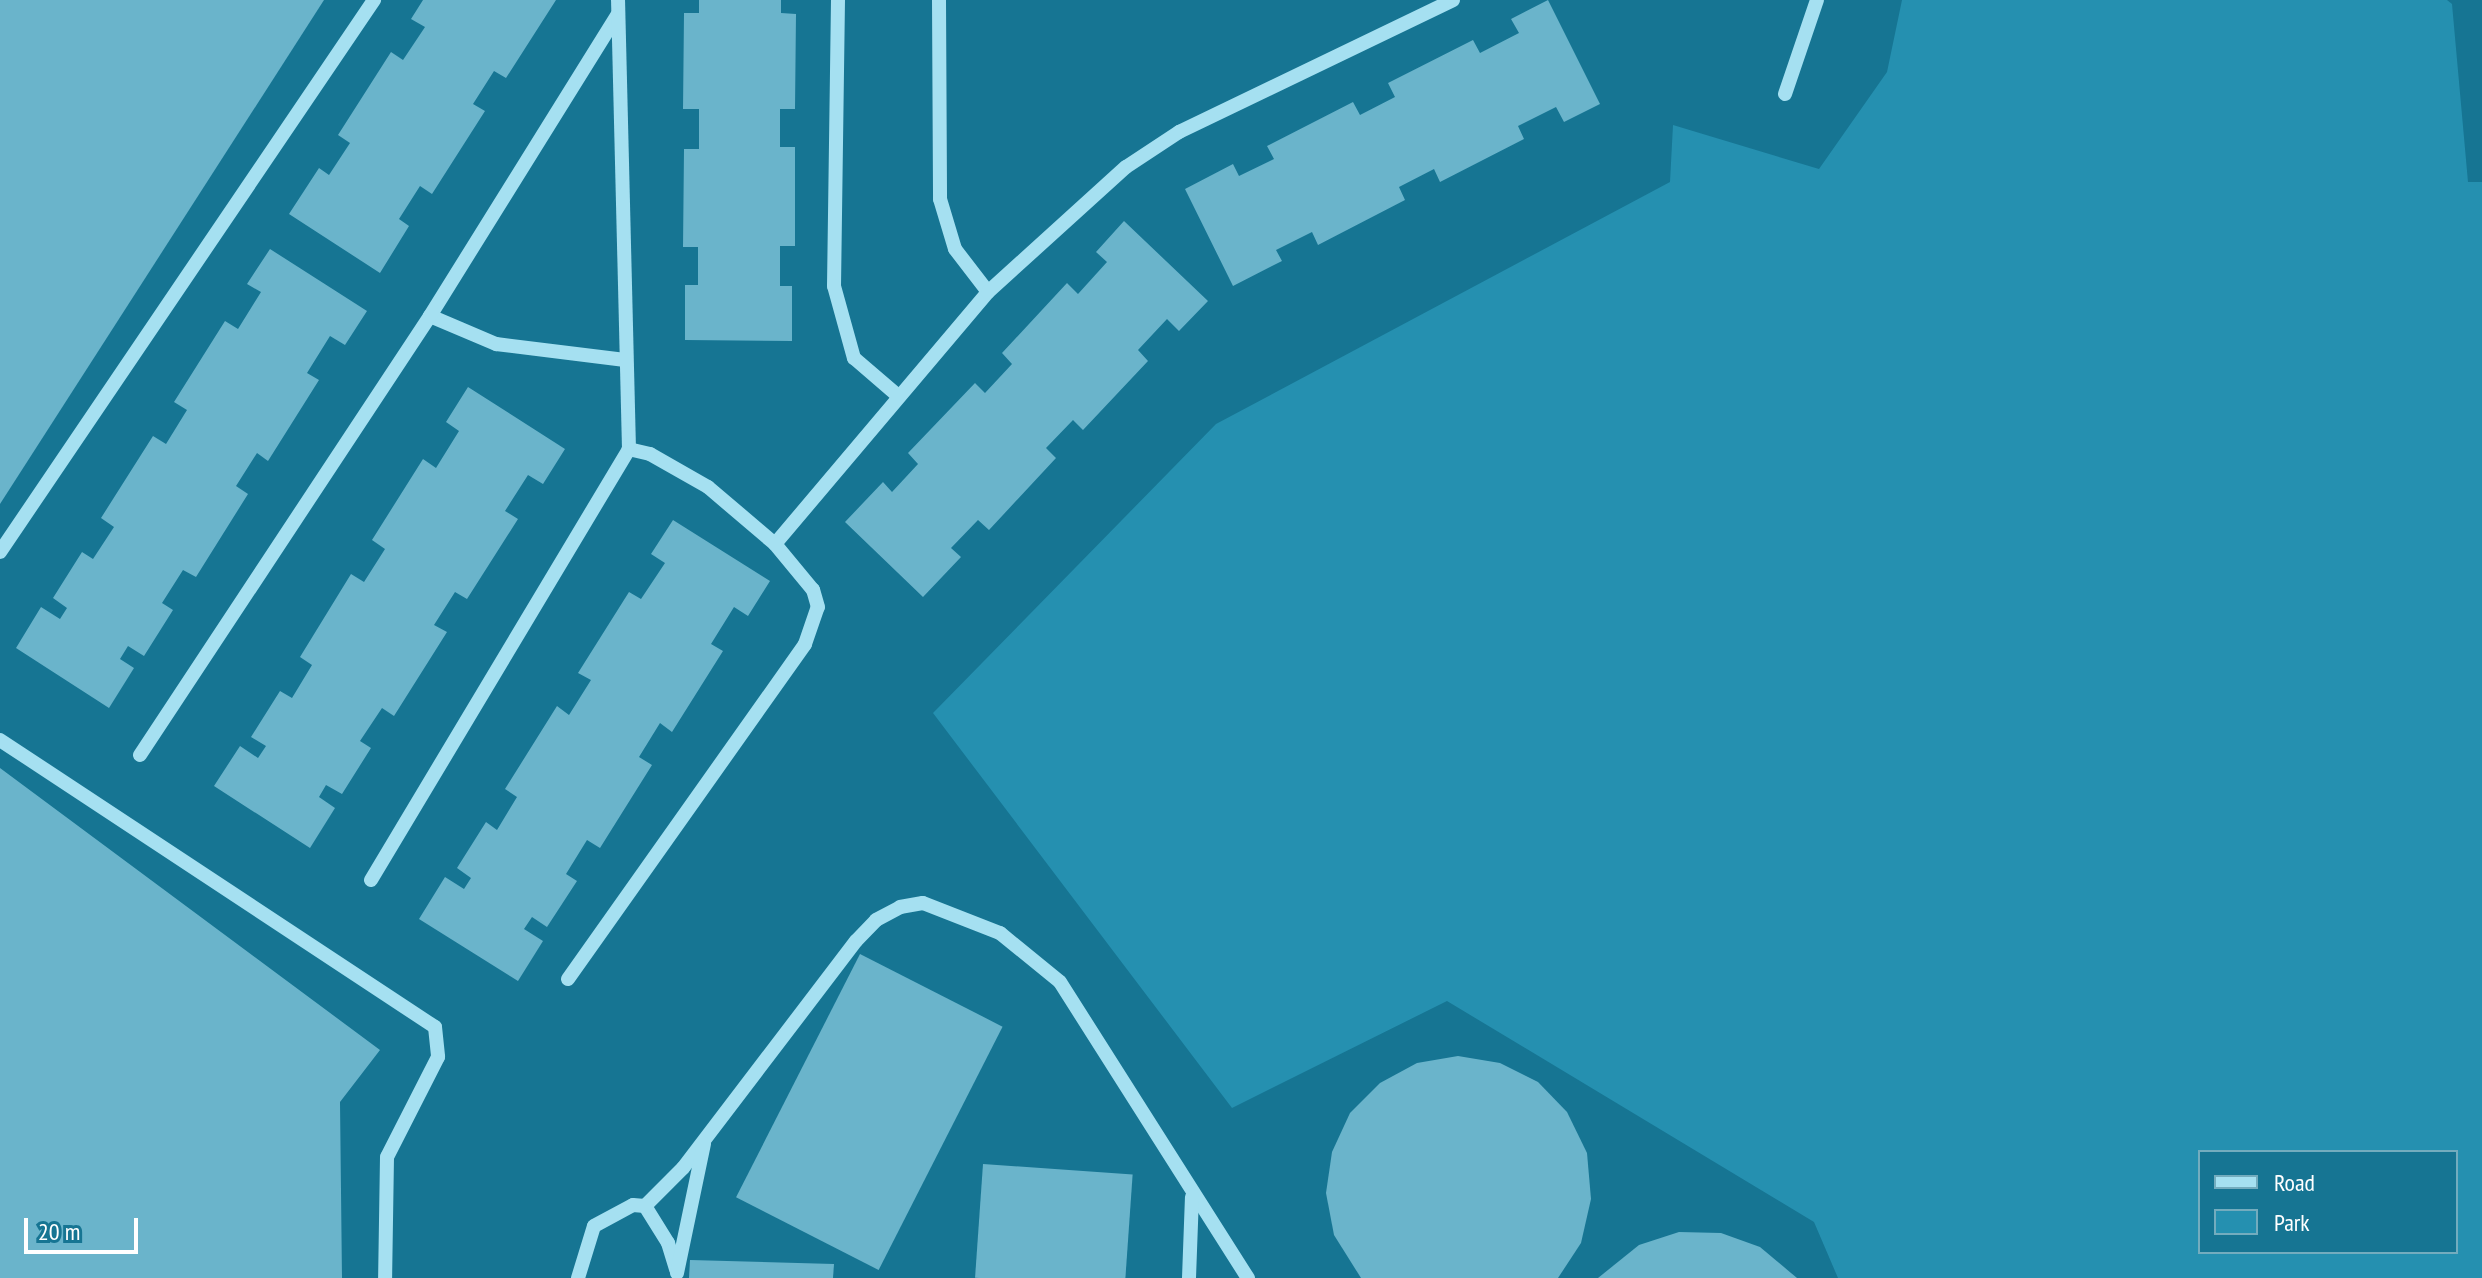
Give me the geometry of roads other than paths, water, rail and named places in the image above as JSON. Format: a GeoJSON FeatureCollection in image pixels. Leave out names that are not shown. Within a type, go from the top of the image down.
{"type":"FeatureCollection","features":[{"type":"Feature","properties":{"kind":"street"},"geometry":{"type":"LineString","coordinates":[[0,552],[374,0]]}},
{"type":"Feature","properties":{"kind":"street"},"geometry":{"type":"LineString","coordinates":[[371,880],[629,449],[618,0]]}},
{"type":"Feature","properties":{"kind":"street"},"geometry":{"type":"LineString","coordinates":[[838,0],[834,286],[854,358],[897,395]]}},
{"type":"Feature","properties":{"kind":"street"},"geometry":{"type":"LineString","coordinates":[[939,0],[940,199],[955,249],[988,292]]}},
{"type":"Feature","properties":{"kind":"street"},"geometry":{"type":"LineString","coordinates":[[775,544],[897,395],[988,292],[1126,167],[1179,132],[1453,0]]}},
{"type":"Feature","properties":{"kind":"street"},"geometry":{"type":"LineString","coordinates":[[1785,94],[1817,0]]}},
{"type":"Feature","properties":{"kind":"street"},"geometry":{"type":"LineString","coordinates":[[140,755],[430,316],[617,16]]}},
{"type":"Feature","properties":{"kind":"street"},"geometry":{"type":"LineString","coordinates":[[430,316],[496,344],[625,360]]}},
{"type":"Feature","properties":{"kind":"street"},"geometry":{"type":"LineString","coordinates":[[568,979],[805,644],[815,622],[815,599],[775,544],[708,487],[650,454],[629,449]]}},
{"type":"Feature","properties":{"kind":"street"},"geometry":{"type":"LineString","coordinates":[[0,740],[435,1027],[441,1046],[438,1057],[387,1157],[385,1278]]}},
{"type":"Feature","properties":{"kind":"street"},"geometry":{"type":"LineString","coordinates":[[645,1206],[705,1140],[856,941],[876,920],[900,907],[923,903],[1000,933],[1060,982],[1192,1197],[1248,1278]]}},
{"type":"Feature","properties":{"kind":"street"},"geometry":{"type":"LineString","coordinates":[[677,1276],[705,1140]]}},
{"type":"Feature","properties":{"kind":"street"},"geometry":{"type":"LineString","coordinates":[[1189,1278],[1192,1197]]}},
{"type":"Feature","properties":{"kind":"street"},"geometry":{"type":"LineString","coordinates":[[578,1278],[594,1226],[633,1205],[645,1206]]}},
{"type":"Feature","properties":{"kind":"street"},"geometry":{"type":"LineString","coordinates":[[645,1206],[668,1243],[677,1276]]}}]}
